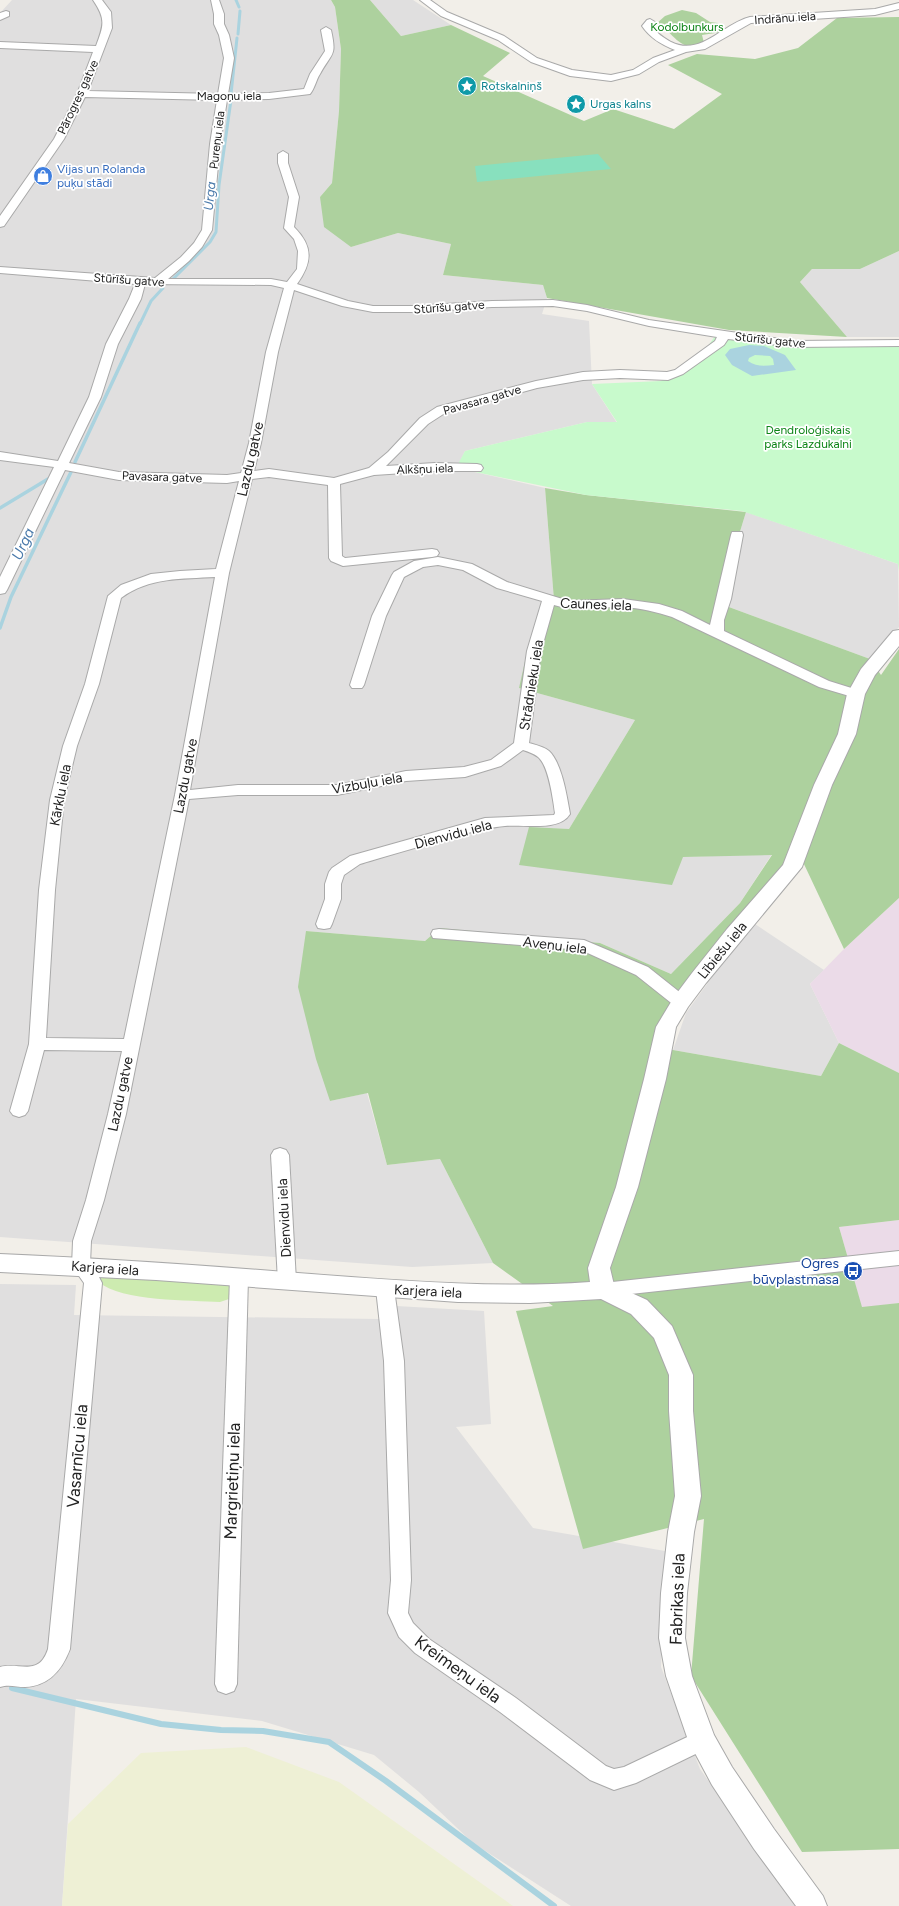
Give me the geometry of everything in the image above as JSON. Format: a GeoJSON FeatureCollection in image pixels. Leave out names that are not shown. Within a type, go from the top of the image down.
{"type":"FeatureCollection","features":[{"type":"Feature","properties":{"kind":"street","name":"Pārogres gatve"},"geometry":{"type":"LineString","coordinates":[[0,224],[59,139],[82,94],[107,28],[107,18],[103,6],[97,0]]}},
{"type":"Feature","properties":{"kind":"street","name":"Indrānu iela"},"geometry":{"type":"LineString","coordinates":[[424,0],[444,14],[501,38],[534,60],[570,73],[612,78],[636,72],[656,60],[684,50],[709,44],[732,28],[750,20],[875,12],[899,6]]}},
{"type":"Feature","properties":{"kind":"street"},"geometry":{"type":"LineString","coordinates":[[219,14],[222,4]]}},
{"type":"Feature","properties":{"kind":"street","name":"Pureņu iela"},"geometry":{"type":"LineString","coordinates":[[157,282],[185,259],[198,245],[207,230],[215,144],[229,58],[225,40],[219,24],[219,14],[222,4]]}},
{"type":"Feature","properties":{"kind":"street"},"geometry":{"type":"LineString","coordinates":[[650,22],[646,26],[651,32],[674,46],[684,50]]}},
{"type":"Feature","properties":{"kind":"street","name":"Magoņu iela"},"geometry":{"type":"LineString","coordinates":[[82,94],[222,97],[269,96],[307,92],[312,86],[314,75],[327,58],[331,48],[326,30]]}},
{"type":"Feature","properties":{"kind":"street"},"geometry":{"type":"LineString","coordinates":[[2,48],[100,49]]}},
{"type":"Feature","properties":{"kind":"street"},"geometry":{"type":"LineString","coordinates":[[612,78],[617,88]]}},
{"type":"Feature","properties":{"kind":"street","name":"Lazdu gatve"},"geometry":{"type":"LineString","coordinates":[[81,1266],[82,1241],[95,1200],[117,1114],[182,795],[222,573],[247,475],[272,352],[290,286],[302,269],[303,251],[299,238],[289,228],[294,197],[283,163],[283,154]]}},
{"type":"Feature","properties":{"kind":"street","name":"Stūrīšu gatve"},"geometry":{"type":"LineString","coordinates":[[0,270],[157,282],[271,282],[290,286],[360,308],[415,309],[492,304],[553,303],[587,308],[648,322],[724,335],[811,345],[899,342]]}},
{"type":"Feature","properties":{"kind":"street"},"geometry":{"type":"LineString","coordinates":[[0,590],[28,532],[64,466],[95,397],[112,344],[135,299],[141,281]]}},
{"type":"Feature","properties":{"kind":"street","name":"Pavasara gatve"},"geometry":{"type":"LineString","coordinates":[[64,466],[119,476],[145,478],[227,479],[269,473],[334,482],[372,471],[392,455],[424,421],[441,410],[536,385],[583,376],[620,374],[668,376],[679,372],[720,343],[724,335]]}},
{"type":"Feature","properties":{"kind":"street"},"geometry":{"type":"LineString","coordinates":[[0,456],[64,466]]}},
{"type":"Feature","properties":{"kind":"street","name":"Alkšņu iela"},"geometry":{"type":"LineString","coordinates":[[372,471],[435,467],[477,468]]}},
{"type":"Feature","properties":{"kind":"street"},"geometry":{"type":"LineString","coordinates":[[334,482],[336,558],[343,562],[435,553],[440,555],[438,561]]}},
{"type":"Feature","properties":{"kind":"street"},"geometry":{"type":"LineString","coordinates":[[717,634],[717,620],[724,599],[737,535]]}},
{"type":"Feature","properties":{"kind":"street","name":"Caunes iela"},"geometry":{"type":"LineString","coordinates":[[357,685],[379,616],[399,575],[419,564],[438,561],[467,567],[489,580],[536,594],[549,601],[568,606],[623,603],[659,608],[677,614],[824,684],[856,694]]}},
{"type":"Feature","properties":{"kind":"street","name":"Kārklu iela"},"geometry":{"type":"LineString","coordinates":[[19,1111],[37,1044],[46,890],[57,800],[70,746],[92,684],[115,596],[124,587],[140,580],[222,573]]}},
{"type":"Feature","properties":{"kind":"street","name":"Strādnieku iela"},"geometry":{"type":"LineString","coordinates":[[521,746],[529,708],[529,686],[534,650],[549,601]]}},
{"type":"Feature","properties":{"kind":"street","name":"Lībiešu iela"},"geometry":{"type":"LineString","coordinates":[[603,1290],[600,1268],[627,1187],[656,1079],[666,1027],[681,1002],[734,934],[792,867],[823,785],[847,734],[854,713],[856,694],[868,674],[899,635]]}},
{"type":"Feature","properties":{"kind":"street","name":"Vizbuļu iela"},"geometry":{"type":"LineString","coordinates":[[182,795],[238,790],[337,790],[406,776],[432,773],[465,772],[496,763],[521,746]]}},
{"type":"Feature","properties":{"kind":"street","name":"Dienvidu iela"},"geometry":{"type":"LineString","coordinates":[[324,924],[333,899],[333,884],[337,872],[355,860],[485,823],[519,820],[552,821],[559,818],[563,814],[561,799],[546,757],[535,750],[521,746]]}},
{"type":"Feature","properties":{"kind":"street","name":"Aveņu iela"},"geometry":{"type":"LineString","coordinates":[[439,934],[584,945],[642,971],[681,1002]]}},
{"type":"Feature","properties":{"kind":"street"},"geometry":{"type":"LineString","coordinates":[[37,1044],[130,1045]]}},
{"type":"Feature","properties":{"kind":"street","name":"Dienvidu iela"},"geometry":{"type":"LineString","coordinates":[[280,1155],[287,1282]]}},
{"type":"Feature","properties":{"kind":"street","name":"Karjera iela"},"geometry":{"type":"LineString","coordinates":[[0,1263],[81,1266],[385,1289],[522,1295],[558,1294],[603,1290],[899,1258]]}},
{"type":"Feature","properties":{"kind":"street","name":"Vasarnīcu iela"},"geometry":{"type":"LineString","coordinates":[[0,1677],[10,1674],[23,1677],[39,1676],[50,1667],[56,1659],[59,1650],[93,1283],[90,1276],[81,1266]]}},
{"type":"Feature","properties":{"kind":"street","name":"Margrietiņu iela"},"geometry":{"type":"LineString","coordinates":[[226,1684],[239,1278]]}},
{"type":"Feature","properties":{"kind":"street","name":"Kreimeņu iela"},"geometry":{"type":"LineString","coordinates":[[385,1289],[394,1361],[402,1580],[398,1613],[406,1630],[422,1646],[508,1705],[598,1773],[614,1780],[628,1776],[702,1740]]}},
{"type":"Feature","properties":{"kind":"street","name":"Fabrikas iela"},"geometry":{"type":"LineString","coordinates":[[603,1290],[639,1307],[664,1333],[681,1375],[681,1412],[688,1496],[680,1532],[674,1593],[672,1638],[679,1676],[702,1740],[735,1795],[768,1845],[813,1906]]}},
{"type":"Feature","properties":{"kind":"shaded area"},"geometry":{"type":"Polygon","coordinates":[[[12,0],[331,0],[335,7],[341,49],[339,111],[332,183],[320,197],[351,247],[398,233],[451,244],[443,275],[543,285],[547,298],[542,314],[589,321],[592,384],[617,423],[587,422],[465,451],[457,468],[545,488],[554,600],[519,688],[635,720],[569,829],[529,828],[683,857],[772,854],[740,903],[671,974],[600,943],[440,928],[425,941],[306,931],[330,1101],[367,1093],[387,1165],[440,1159],[493,1263],[412,1267],[0,1237],[0,13],[12,0]]]}},
{"type":"Feature","properties":{"kind":"shaded area"},"geometry":{"type":"Polygon","coordinates":[[[370,0],[413,0],[451,25],[401,36],[370,0]]]}},
{"type":"Feature","properties":{"kind":"shaded area"},"geometry":{"type":"Polygon","coordinates":[[[899,251],[899,337],[847,337],[800,282],[812,269],[860,269],[899,251]]]}},
{"type":"Feature","properties":{"kind":"shaded area"},"geometry":{"type":"Polygon","coordinates":[[[746,512],[898,564],[899,627],[870,659],[718,603],[746,512]]]}},
{"type":"Feature","properties":{"kind":"shaded area"},"geometry":{"type":"Polygon","coordinates":[[[899,898],[899,1073],[839,1043],[810,984],[844,949],[899,898]]]}},
{"type":"Feature","properties":{"kind":"shaded area"},"geometry":{"type":"Polygon","coordinates":[[[752,922],[824,970],[810,984],[839,1043],[821,1076],[673,1050],[686,1013],[752,922]]]}},
{"type":"Feature","properties":{"kind":"shaded area"},"geometry":{"type":"Polygon","coordinates":[[[899,1220],[899,1303],[862,1308],[839,1227],[899,1220]]]}},
{"type":"Feature","properties":{"kind":"shaded area"},"geometry":{"type":"Polygon","coordinates":[[[0,1284],[76,1285],[74,1315],[379,1319],[379,1305],[484,1311],[491,1424],[456,1427],[533,1528],[665,1551],[661,1667],[700,1769],[797,1906],[571,1906],[473,1843],[419,1792],[374,1755],[262,1721],[76,1699],[62,1906],[0,1906],[0,1284]]]}},
{"type":"Feature","properties":{"kind":"green space"},"geometry":{"type":"Polygon","coordinates":[[[331,0],[370,0],[401,36],[451,25],[510,53],[483,76],[584,121],[613,109],[674,129],[722,94],[668,65],[697,54],[755,59],[798,48],[837,18],[899,17],[899,251],[860,269],[812,269],[800,282],[847,337],[729,330],[547,298],[543,285],[443,275],[451,244],[398,233],[351,247],[324,227],[320,197],[332,183],[339,111],[341,49],[335,7],[331,0]]]}},
{"type":"Feature","properties":{"kind":"green space","name":"Kodolbunkurs"},"geometry":{"type":"Polygon","coordinates":[[[682,10],[696,13],[710,22],[718,23],[722,28],[722,32],[702,35],[704,43],[695,46],[687,46],[682,44],[665,29],[656,24],[665,16],[682,10]]]}},
{"type":"Feature","properties":{"kind":"green space"},"geometry":{"type":"Polygon","coordinates":[[[598,154],[611,169],[477,182],[475,166],[598,154]]]}},
{"type":"Feature","properties":{"kind":"green space","name":"Dendroloģiskais parks Lazdukalni"},"geometry":{"type":"Polygon","coordinates":[[[715,336],[802,346],[899,347],[899,571],[898,564],[742,511],[586,495],[456,468],[465,451],[587,422],[617,422],[592,384],[661,381],[706,349],[715,336]]]}},
{"type":"Feature","properties":{"kind":"green space"},"geometry":{"type":"Polygon","coordinates":[[[545,488],[586,495],[746,512],[718,603],[870,659],[881,675],[899,649],[899,898],[844,949],[803,862],[742,916],[654,1048],[821,1076],[839,1043],[899,1073],[899,1220],[839,1227],[862,1307],[899,1303],[899,1849],[802,1852],[691,1676],[704,1519],[583,1549],[516,1311],[553,1306],[493,1263],[440,1159],[387,1165],[368,1093],[330,1101],[316,1059],[298,987],[306,931],[425,941],[440,928],[600,943],[671,974],[740,903],[772,855],[683,857],[672,885],[519,865],[529,827],[569,829],[635,720],[519,688],[528,648],[541,617],[554,600],[545,488]]]}},
{"type":"Feature","properties":{"kind":"green space"},"geometry":{"type":"Polygon","coordinates":[[[101,1277],[220,1283],[229,1285],[233,1290],[229,1299],[220,1302],[157,1299],[139,1297],[109,1289],[99,1282],[101,1277]]]}},
{"type":"Feature","properties":{"kind":"green space"},"geometry":{"type":"Polygon","coordinates":[[[246,1747],[339,1782],[513,1906],[62,1906],[68,1824],[141,1753],[246,1747]]]}},
{"type":"Feature","properties":{"kind":"water"},"geometry":{"type":"Polygon","coordinates":[[[749,345],[764,346],[785,355],[796,370],[752,376],[732,365],[725,355],[730,349],[749,345]],[[755,355],[749,358],[748,361],[757,365],[774,365],[773,359],[770,356],[755,355]]]}},
{"type":"Feature","properties":{"kind":"waterway","name":"Urga"},"geometry":{"type":"LineString","coordinates":[[236,0],[239,7]]}},
{"type":"Feature","properties":{"kind":"waterway","name":"Urga"},"geometry":{"type":"LineString","coordinates":[[238,34],[240,11]]}},
{"type":"Feature","properties":{"kind":"waterway","name":"Urga"},"geometry":{"type":"LineString","coordinates":[[231,94],[237,38]]}},
{"type":"Feature","properties":{"kind":"waterway","name":"Urga"},"geometry":{"type":"LineString","coordinates":[[173,279],[210,242],[216,232],[219,185],[231,100]]}},
{"type":"Feature","properties":{"kind":"waterway","name":"Urga"},"geometry":{"type":"LineString","coordinates":[[140,324],[151,301],[163,288]]}},
{"type":"Feature","properties":{"kind":"waterway","name":"Urga"},"geometry":{"type":"LineString","coordinates":[[75,462],[140,323]]}},
{"type":"Feature","properties":{"kind":"waterway","name":"Urga"},"geometry":{"type":"LineString","coordinates":[[0,628],[11,597],[71,472]]}},
{"type":"Feature","properties":{"kind":"waterway"},"geometry":{"type":"LineString","coordinates":[[0,508],[48,479]]}},
{"type":"Feature","properties":{"kind":"waterway"},"geometry":{"type":"LineString","coordinates":[[12,1688],[161,1724],[221,1730],[263,1731],[329,1742],[386,1781],[554,1906]]}},
{"type":"Feature","properties":{"kind":"place","name":"Rotskalniņš"},"geometry":{"type":"Point","coordinates":[467,86]}},
{"type":"Feature","properties":{"kind":"place","name":"Urgas kalns"},"geometry":{"type":"Point","coordinates":[576,104]}},
{"type":"Feature","properties":{"kind":"place","name":"Vijas un Rolanda puķu stādi"},"geometry":{"type":"Point","coordinates":[43,176]}},
{"type":"Feature","properties":{"kind":"place","name":"Ogres būvplastmasa"},"geometry":{"type":"Point","coordinates":[853,1271]}}]}
